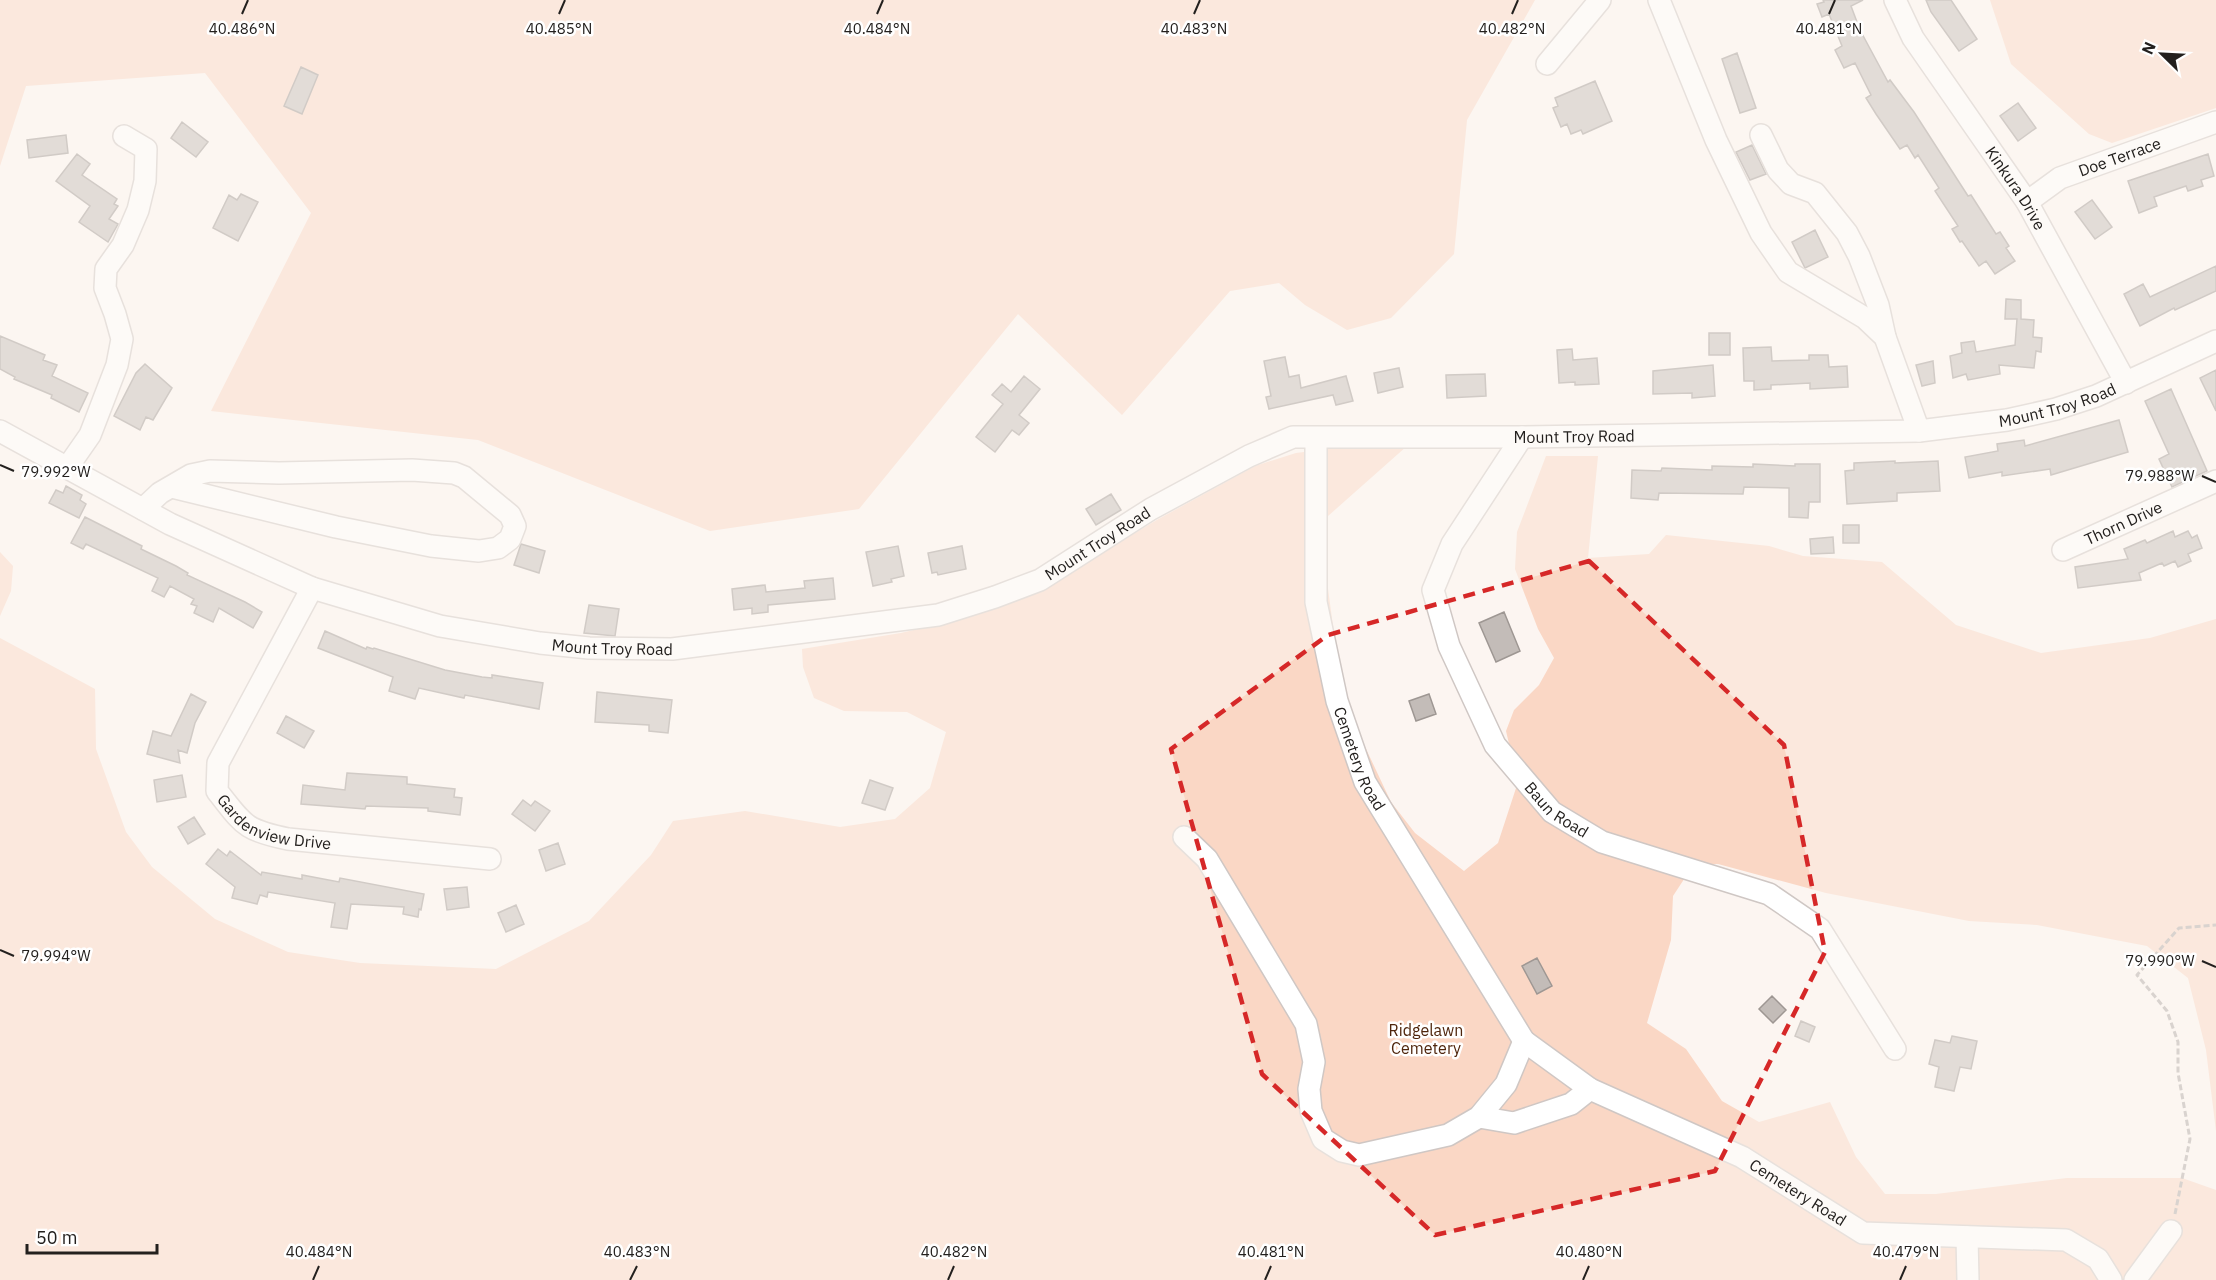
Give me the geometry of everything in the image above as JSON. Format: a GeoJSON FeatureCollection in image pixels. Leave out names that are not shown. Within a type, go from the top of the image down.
{"type":"FeatureCollection","features":[{"type":"Feature","properties":{"kind":"street"},"geometry":{"type":"LineString","coordinates":[[1547,64],[1600,0]]}},
{"type":"Feature","properties":{"kind":"street"},"geometry":{"type":"LineString","coordinates":[[1659,0],[1716,140],[1761,233],[1788,272],[1865,318],[1885,337]]}},
{"type":"Feature","properties":{"kind":"street","name":"Kinkura Drive"},"geometry":{"type":"LineString","coordinates":[[1895,0],[1913,38],[2026,202],[2126,383]]}},
{"type":"Feature","properties":{"kind":"street","name":"Doe Terrace"},"geometry":{"type":"LineString","coordinates":[[2026,202],[2060,178],[2216,122]]}},
{"type":"Feature","properties":{"kind":"street"},"geometry":{"type":"LineString","coordinates":[[1761,135],[1778,170],[1791,184],[1815,193],[1847,233],[1859,256],[1878,305],[1885,337],[1919,432]]}},
{"type":"Feature","properties":{"kind":"street"},"geometry":{"type":"LineString","coordinates":[[66,468],[90,435],[117,365],[122,339],[116,314],[105,288],[106,269],[127,236],[138,210],[146,181],[146,149],[124,136]]}},
{"type":"Feature","properties":{"kind":"street","name":"Mount Troy Road"},"geometry":{"type":"LineString","coordinates":[[0,432],[170,524],[312,588],[440,626],[540,643],[589,648],[672,649],[938,615],[995,597],[1040,580],[1151,509],[1248,456],[1293,437],[1522,437],[1919,432],[2007,420],[2056,409],[2096,396],[2216,341]]}},
{"type":"Feature","properties":{"kind":"street","name":"Baun Road"},"geometry":{"type":"LineString","coordinates":[[1522,437],[1452,544],[1433,590],[1449,646],[1495,745],[1552,812],[1602,842],[1769,894],[1820,929],[1895,1049]]}},
{"type":"Feature","properties":{"kind":"street","name":"Cemetery Road"},"geometry":{"type":"LineString","coordinates":[[1316,438],[1316,602],[1340,711],[1365,782],[1524,1041],[1590,1089],[1742,1157],[1863,1233],[2066,1240],[2098,1259],[2110,1280]]}},
{"type":"Feature","properties":{"kind":"street"},"geometry":{"type":"LineString","coordinates":[[143,509],[160,493],[191,475],[210,471],[279,473],[412,470],[454,473],[464,477],[510,515],[515,526],[510,539],[498,548],[479,551],[430,546],[336,527],[172,487]]}},
{"type":"Feature","properties":{"kind":"street","name":"Thorn Drive"},"geometry":{"type":"LineString","coordinates":[[2062,550],[2216,481]]}},
{"type":"Feature","properties":{"kind":"street","name":"Gardenview Drive"},"geometry":{"type":"LineString","coordinates":[[312,588],[218,763],[217,791],[244,824],[258,833],[288,839],[490,859]]}},
{"type":"Feature","properties":{"kind":"street"},"geometry":{"type":"LineString","coordinates":[[1184,837],[1206,859],[1306,1024],[1314,1062],[1310,1089],[1311,1111],[1323,1139],[1342,1151],[1359,1155],[1448,1135],[1479,1117],[1506,1084],[1524,1041]]}},
{"type":"Feature","properties":{"kind":"street"},"geometry":{"type":"LineString","coordinates":[[1479,1117],[1514,1123],[1571,1104],[1590,1089]]}},
{"type":"Feature","properties":{"kind":"street"},"geometry":{"type":"LineString","coordinates":[[2135,1280],[2171,1231]]}},
{"type":"Feature","properties":{"kind":"street"},"geometry":{"type":"LineString","coordinates":[[1967,1237],[1968,1280]]}},
{"type":"Feature","properties":{"kind":"path"},"geometry":{"type":"LineString","coordinates":[[2171,1231],[2190,1139],[2178,1073],[2178,1042],[2167,1011],[2138,975],[2179,928],[2216,925]]}},
{"type":"Feature","properties":{"kind":"highlighted area"},"geometry":{"type":"Polygon","coordinates":[[[1589,561],[1784,745],[1825,952],[1715,1171],[1435,1235],[1262,1074],[1171,749],[1328,635],[1589,561]]]}},
{"type":"Feature","properties":{"kind":"green space"},"geometry":{"type":"Polygon","coordinates":[[[0,0],[1535,0],[1467,120],[1454,254],[1391,318],[1347,330],[1305,305],[1279,283],[1230,291],[1122,415],[1018,314],[859,509],[710,531],[478,440],[211,411],[311,213],[205,73],[26,86],[0,166],[0,0]]]}},
{"type":"Feature","properties":{"kind":"green space"},"geometry":{"type":"Polygon","coordinates":[[[1990,0],[2216,0],[2216,108],[2112,143],[2089,134],[2011,64],[1990,0]]]}},
{"type":"Feature","properties":{"kind":"green space","name":"Ridgelawn Cemetery"},"geometry":{"type":"Polygon","coordinates":[[[1353,446],[1407,446],[1328,516],[1326,574],[1343,700],[1391,802],[1415,833],[1464,871],[1498,843],[1518,782],[1506,731],[1514,710],[1539,685],[1554,658],[1538,629],[1515,569],[1517,532],[1546,456],[1598,456],[1588,558],[1649,554],[1666,535],[1769,546],[1803,556],[1882,562],[1956,625],[2041,653],[2150,638],[2216,619],[2216,1131],[2206,1050],[2188,978],[2147,946],[2037,925],[1969,921],[1826,893],[1718,864],[1694,864],[1673,896],[1671,940],[1647,1023],[1686,1049],[1722,1101],[1759,1122],[1830,1102],[1856,1157],[1885,1194],[1936,1194],[2067,1178],[2182,1178],[2216,1190],[2216,1280],[0,1280],[0,638],[95,689],[96,749],[126,832],[152,867],[215,919],[288,952],[360,963],[496,969],[589,921],[651,855],[673,821],[745,811],[840,827],[895,819],[930,788],[946,732],[907,712],[844,711],[814,698],[803,667],[802,649],[901,633],[968,617],[1032,595],[1155,521],[1255,466],[1296,453],[1353,446]]]}},
{"type":"Feature","properties":{"kind":"green space"},"geometry":{"type":"Polygon","coordinates":[[[0,552],[13,566],[11,591],[0,616],[0,552]]]}},
{"type":"Feature","properties":{"kind":"building"},"geometry":{"type":"Polygon","coordinates":[[[1823,0],[1863,0],[1851,6],[1860,30],[1888,82],[1890,80],[1914,112],[1968,196],[1971,195],[1996,234],[2000,232],[2009,246],[2006,248],[2015,261],[1995,274],[1986,261],[1979,266],[1962,241],[1960,242],[1952,229],[1958,226],[1935,191],[1939,188],[1918,155],[1915,158],[1907,145],[1900,149],[1876,114],[1866,98],[1871,95],[1855,63],[1844,68],[1835,50],[1842,46],[1829,14],[1822,17],[1817,4],[1824,2],[1823,0]]]}},
{"type":"Feature","properties":{"kind":"building"},"geometry":{"type":"Polygon","coordinates":[[[1926,0],[1951,0],[1977,39],[1959,51],[1931,12],[1926,0]]]}},
{"type":"Feature","properties":{"kind":"building"},"geometry":{"type":"Polygon","coordinates":[[[1737,53],[1756,108],[1740,113],[1722,59],[1737,53]]]}},
{"type":"Feature","properties":{"kind":"building"},"geometry":{"type":"Polygon","coordinates":[[[301,67],[318,75],[302,114],[284,106],[301,67]]]}},
{"type":"Feature","properties":{"kind":"building"},"geometry":{"type":"Polygon","coordinates":[[[1595,81],[1612,121],[1583,134],[1581,130],[1571,134],[1567,124],[1561,127],[1553,108],[1558,106],[1555,98],[1595,81]]]}},
{"type":"Feature","properties":{"kind":"building"},"geometry":{"type":"Polygon","coordinates":[[[2018,103],[2036,128],[2018,141],[2000,116],[2018,103]]]}},
{"type":"Feature","properties":{"kind":"building"},"geometry":{"type":"Polygon","coordinates":[[[182,122],[208,142],[196,157],[171,138],[182,122]]]}},
{"type":"Feature","properties":{"kind":"building"},"geometry":{"type":"Polygon","coordinates":[[[66,135],[68,153],[29,158],[27,140],[66,135]]]}},
{"type":"Feature","properties":{"kind":"building"},"geometry":{"type":"Polygon","coordinates":[[[1752,145],[1766,174],[1750,180],[1736,152],[1752,145]]]}},
{"type":"Feature","properties":{"kind":"building"},"geometry":{"type":"Polygon","coordinates":[[[77,154],[90,164],[82,175],[117,199],[114,204],[118,206],[109,219],[118,224],[108,242],[79,222],[90,206],[56,181],[77,154]]]}},
{"type":"Feature","properties":{"kind":"building"},"geometry":{"type":"Polygon","coordinates":[[[2208,154],[2214,176],[2201,180],[2203,186],[2188,191],[2186,186],[2154,197],[2157,206],[2139,213],[2128,181],[2208,154]]]}},
{"type":"Feature","properties":{"kind":"building"},"geometry":{"type":"Polygon","coordinates":[[[241,194],[258,202],[238,241],[213,228],[229,195],[237,200],[241,194]]]}},
{"type":"Feature","properties":{"kind":"building"},"geometry":{"type":"Polygon","coordinates":[[[2092,200],[2112,227],[2095,239],[2075,212],[2092,200]]]}},
{"type":"Feature","properties":{"kind":"building"},"geometry":{"type":"Polygon","coordinates":[[[1815,230],[1828,257],[1805,268],[1792,242],[1815,230]]]}},
{"type":"Feature","properties":{"kind":"building"},"geometry":{"type":"Polygon","coordinates":[[[2216,266],[2216,291],[2175,310],[2174,308],[2140,326],[2124,294],[2143,284],[2150,297],[2216,266]]]}},
{"type":"Feature","properties":{"kind":"building"},"geometry":{"type":"Polygon","coordinates":[[[2006,299],[2021,300],[2021,319],[2034,320],[2033,337],[2042,338],[2041,352],[2036,351],[2034,368],[1999,365],[2000,374],[1968,380],[1966,374],[1953,378],[1950,356],[1962,353],[1961,343],[1974,341],[1976,352],[2015,345],[2017,319],[2005,319],[2006,299]]]}},
{"type":"Feature","properties":{"kind":"building"},"geometry":{"type":"Polygon","coordinates":[[[1709,333],[1730,333],[1730,355],[1709,355],[1709,333]]]}},
{"type":"Feature","properties":{"kind":"building"},"geometry":{"type":"Polygon","coordinates":[[[0,336],[45,355],[43,360],[57,365],[52,376],[88,393],[79,412],[51,398],[52,395],[14,379],[15,377],[0,369],[0,336]]]}},
{"type":"Feature","properties":{"kind":"building"},"geometry":{"type":"Polygon","coordinates":[[[1771,347],[1772,361],[1809,360],[1809,355],[1828,355],[1829,367],[1847,366],[1848,387],[1810,389],[1810,383],[1771,385],[1771,389],[1754,390],[1754,381],[1744,381],[1743,348],[1771,347]]]}},
{"type":"Feature","properties":{"kind":"building"},"geometry":{"type":"Polygon","coordinates":[[[1572,349],[1573,360],[1597,358],[1599,384],[1559,383],[1557,350],[1572,349]]]}},
{"type":"Feature","properties":{"kind":"building"},"geometry":{"type":"Polygon","coordinates":[[[1285,357],[1289,377],[1299,375],[1301,388],[1346,376],[1353,401],[1336,405],[1333,395],[1269,409],[1266,397],[1271,396],[1264,361],[1285,357]]]}},
{"type":"Feature","properties":{"kind":"building"},"geometry":{"type":"Polygon","coordinates":[[[1933,361],[1935,383],[1922,386],[1916,365],[1933,361]]]}},
{"type":"Feature","properties":{"kind":"building"},"geometry":{"type":"Polygon","coordinates":[[[145,364],[172,388],[153,420],[146,417],[140,430],[114,416],[136,373],[145,364]]]}},
{"type":"Feature","properties":{"kind":"building"},"geometry":{"type":"Polygon","coordinates":[[[1713,365],[1715,396],[1692,398],[1692,393],[1653,394],[1653,371],[1713,365]]]}},
{"type":"Feature","properties":{"kind":"building"},"geometry":{"type":"Polygon","coordinates":[[[1399,368],[1403,387],[1378,393],[1374,373],[1399,368]]]}},
{"type":"Feature","properties":{"kind":"building"},"geometry":{"type":"Polygon","coordinates":[[[2216,370],[2216,411],[2200,378],[2216,370]]]}},
{"type":"Feature","properties":{"kind":"building"},"geometry":{"type":"Polygon","coordinates":[[[1485,374],[1486,396],[1447,398],[1446,375],[1485,374]]]}},
{"type":"Feature","properties":{"kind":"building"},"geometry":{"type":"Polygon","coordinates":[[[1024,376],[1040,389],[1019,415],[1029,423],[1019,435],[1012,430],[995,452],[976,437],[1003,404],[992,395],[1002,384],[1011,392],[1024,376]]]}},
{"type":"Feature","properties":{"kind":"building"},"geometry":{"type":"Polygon","coordinates":[[[2171,389],[2207,471],[2172,487],[2159,459],[2169,454],[2145,401],[2171,389]]]}},
{"type":"Feature","properties":{"kind":"building"},"geometry":{"type":"Polygon","coordinates":[[[2119,420],[2128,452],[2051,475],[2050,469],[2002,476],[2002,472],[1969,478],[1965,457],[1998,451],[1997,444],[2024,440],[2025,446],[2119,420]]]}},
{"type":"Feature","properties":{"kind":"building"},"geometry":{"type":"Polygon","coordinates":[[[1895,461],[1895,463],[1938,461],[1940,491],[1897,493],[1897,501],[1847,504],[1845,471],[1854,470],[1854,463],[1895,461]]]}},
{"type":"Feature","properties":{"kind":"building"},"geometry":{"type":"Polygon","coordinates":[[[1753,464],[1795,466],[1795,464],[1820,464],[1820,502],[1809,502],[1808,518],[1789,517],[1789,488],[1744,487],[1743,494],[1659,493],[1658,500],[1631,498],[1632,470],[1661,471],[1662,468],[1712,470],[1712,466],[1753,467],[1753,464]]]}},
{"type":"Feature","properties":{"kind":"building"},"geometry":{"type":"Polygon","coordinates":[[[66,486],[82,495],[80,500],[86,504],[79,518],[49,503],[56,490],[63,493],[66,486]]]}},
{"type":"Feature","properties":{"kind":"building"},"geometry":{"type":"Polygon","coordinates":[[[1111,494],[1121,510],[1096,525],[1086,509],[1111,494]]]}},
{"type":"Feature","properties":{"kind":"building"},"geometry":{"type":"Polygon","coordinates":[[[85,517],[142,546],[141,549],[176,566],[188,573],[187,575],[262,612],[253,628],[219,608],[213,622],[194,613],[197,606],[191,604],[194,599],[170,586],[164,597],[152,591],[158,578],[86,544],[83,549],[71,543],[85,517]]]}},
{"type":"Feature","properties":{"kind":"building"},"geometry":{"type":"Polygon","coordinates":[[[1843,525],[1859,525],[1859,543],[1843,543],[1843,525]]]}},
{"type":"Feature","properties":{"kind":"building"},"geometry":{"type":"Polygon","coordinates":[[[2173,531],[2175,537],[2188,531],[2192,538],[2197,535],[2202,548],[2188,554],[2191,561],[2178,567],[2175,561],[2164,566],[2162,563],[2139,573],[2141,580],[2078,588],[2075,567],[2128,559],[2124,549],[2145,540],[2147,543],[2173,531]]]}},
{"type":"Feature","properties":{"kind":"building"},"geometry":{"type":"Polygon","coordinates":[[[1833,537],[1834,553],[1811,554],[1810,539],[1833,537]]]}},
{"type":"Feature","properties":{"kind":"building"},"geometry":{"type":"Polygon","coordinates":[[[521,544],[545,551],[539,573],[514,565],[521,544]]]}},
{"type":"Feature","properties":{"kind":"building"},"geometry":{"type":"Polygon","coordinates":[[[898,546],[904,576],[891,579],[892,582],[873,586],[866,552],[898,546]]]}},
{"type":"Feature","properties":{"kind":"building"},"geometry":{"type":"Polygon","coordinates":[[[962,546],[966,569],[938,575],[937,572],[932,573],[928,553],[962,546]]]}},
{"type":"Feature","properties":{"kind":"building"},"geometry":{"type":"Polygon","coordinates":[[[833,578],[835,599],[768,605],[768,612],[752,614],[752,608],[734,610],[732,589],[765,585],[766,592],[805,588],[804,581],[833,578]]]}},
{"type":"Feature","properties":{"kind":"building"},"geometry":{"type":"Polygon","coordinates":[[[589,605],[619,609],[615,636],[584,633],[589,605]]]}},
{"type":"Feature","properties":{"kind":"building"},"geometry":{"type":"Polygon","coordinates":[[[1504,612],[1520,651],[1496,662],[1479,623],[1504,612]]]}},
{"type":"Feature","properties":{"kind":"building"},"geometry":{"type":"Polygon","coordinates":[[[325,631],[366,649],[367,647],[374,648],[445,670],[482,677],[492,678],[492,675],[543,683],[539,709],[465,695],[464,698],[419,688],[415,699],[389,691],[393,677],[318,648],[325,631]]]}},
{"type":"Feature","properties":{"kind":"building"},"geometry":{"type":"Polygon","coordinates":[[[597,692],[672,700],[668,733],[649,731],[649,725],[595,722],[597,692]]]}},
{"type":"Feature","properties":{"kind":"building"},"geometry":{"type":"Polygon","coordinates":[[[191,694],[206,702],[195,723],[187,753],[178,750],[180,763],[147,754],[153,731],[171,736],[191,694]]]}},
{"type":"Feature","properties":{"kind":"building"},"geometry":{"type":"Polygon","coordinates":[[[1429,694],[1436,714],[1416,721],[1409,701],[1429,694]]]}},
{"type":"Feature","properties":{"kind":"building"},"geometry":{"type":"Polygon","coordinates":[[[286,716],[314,731],[304,748],[277,733],[286,716]]]}},
{"type":"Feature","properties":{"kind":"building"},"geometry":{"type":"Polygon","coordinates":[[[347,773],[407,777],[407,784],[455,789],[454,797],[462,798],[460,815],[428,811],[428,808],[366,806],[365,809],[301,804],[303,785],[345,790],[347,773]]]}},
{"type":"Feature","properties":{"kind":"building"},"geometry":{"type":"Polygon","coordinates":[[[182,775],[186,797],[157,802],[154,780],[182,775]]]}},
{"type":"Feature","properties":{"kind":"building"},"geometry":{"type":"Polygon","coordinates":[[[870,780],[893,788],[885,810],[862,803],[870,780]]]}},
{"type":"Feature","properties":{"kind":"building"},"geometry":{"type":"Polygon","coordinates":[[[523,800],[531,806],[535,801],[550,811],[535,831],[512,814],[523,800]]]}},
{"type":"Feature","properties":{"kind":"building"},"geometry":{"type":"Polygon","coordinates":[[[194,817],[205,834],[188,844],[178,827],[194,817]]]}},
{"type":"Feature","properties":{"kind":"building"},"geometry":{"type":"Polygon","coordinates":[[[558,843],[565,864],[546,871],[539,850],[558,843]]]}},
{"type":"Feature","properties":{"kind":"building"},"geometry":{"type":"Polygon","coordinates":[[[218,849],[227,856],[230,851],[261,875],[262,872],[302,879],[302,875],[339,882],[340,878],[424,894],[421,910],[419,909],[418,917],[403,914],[404,907],[351,904],[347,929],[331,927],[335,903],[268,892],[267,897],[260,895],[257,904],[232,898],[235,887],[206,864],[218,849]]]}},
{"type":"Feature","properties":{"kind":"building"},"geometry":{"type":"Polygon","coordinates":[[[467,887],[469,907],[447,910],[444,889],[467,887]]]}},
{"type":"Feature","properties":{"kind":"building"},"geometry":{"type":"Polygon","coordinates":[[[516,905],[524,924],[506,932],[498,913],[516,905]]]}},
{"type":"Feature","properties":{"kind":"building"},"geometry":{"type":"Polygon","coordinates":[[[1537,958],[1552,986],[1537,994],[1522,966],[1537,958]]]}},
{"type":"Feature","properties":{"kind":"building"},"geometry":{"type":"Polygon","coordinates":[[[1772,996],[1786,1010],[1773,1023],[1759,1009],[1772,996]]]}},
{"type":"Feature","properties":{"kind":"building"},"geometry":{"type":"Polygon","coordinates":[[[1801,1021],[1815,1027],[1809,1042],[1795,1036],[1801,1021]]]}},
{"type":"Feature","properties":{"kind":"building"},"geometry":{"type":"Polygon","coordinates":[[[1952,1036],[1977,1041],[1971,1069],[1960,1067],[1954,1091],[1935,1087],[1939,1067],[1929,1064],[1935,1040],[1950,1043],[1952,1036]]]}}]}
